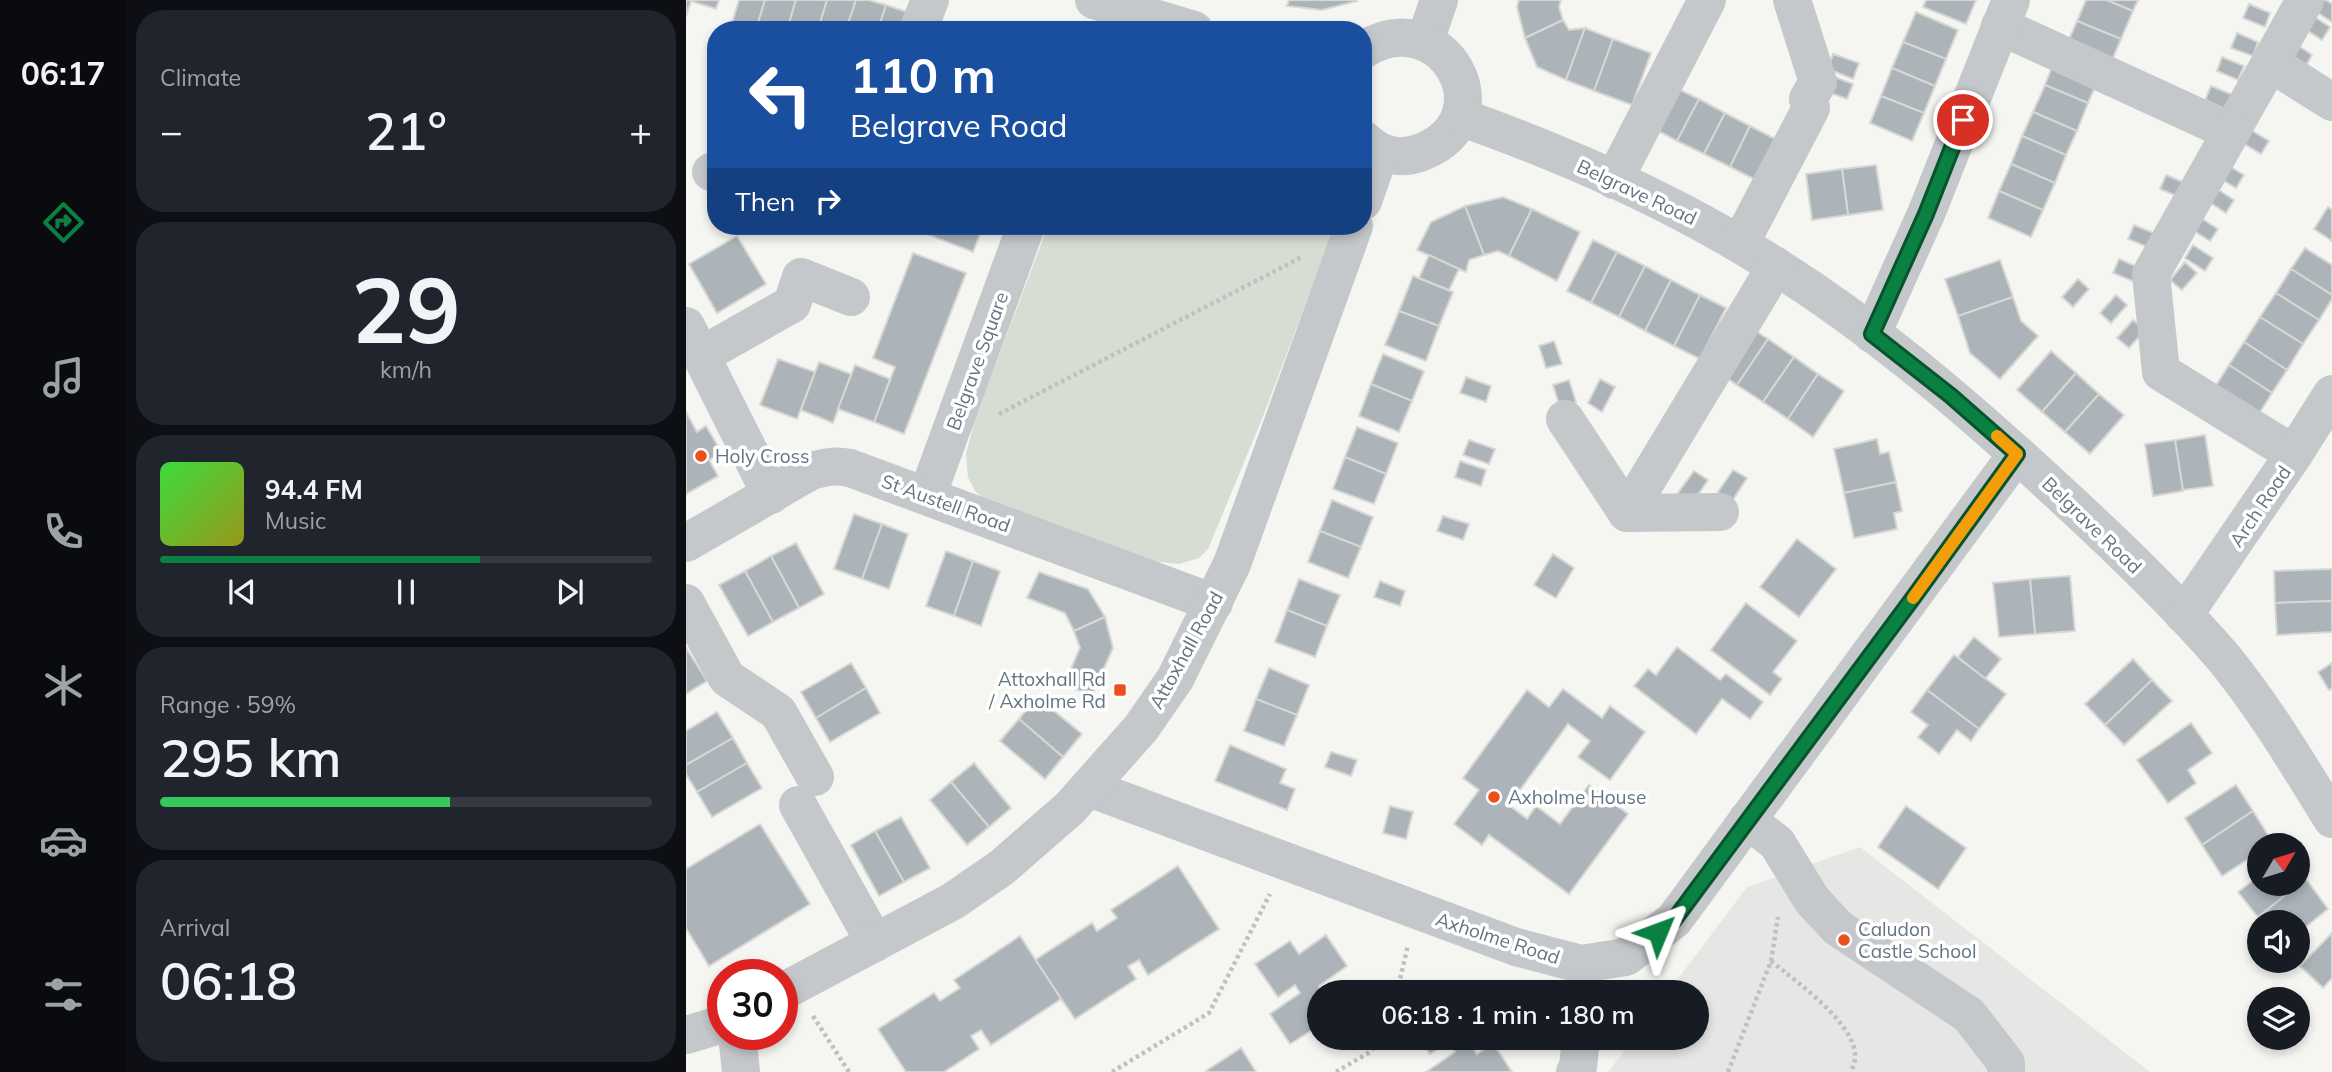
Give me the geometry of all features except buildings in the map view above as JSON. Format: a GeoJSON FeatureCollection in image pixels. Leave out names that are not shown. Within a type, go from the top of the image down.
{"type":"FeatureCollection","features":[{"type":"Feature","properties":{"kind":"street"},"geometry":{"type":"LineString","coordinates":[[922,21],[930,0]]}},
{"type":"Feature","properties":{"kind":"street"},"geometry":{"type":"LineString","coordinates":[[1425,41],[1439,0]]}},
{"type":"Feature","properties":{"kind":"street"},"geometry":{"type":"LineString","coordinates":[[1614,180],[1707,0]]}},
{"type":"Feature","properties":{"kind":"street"},"geometry":{"type":"LineString","coordinates":[[1740,244],[1811,108],[1808,99],[1818,82],[1792,0]]}},
{"type":"Feature","properties":{"kind":"street"},"geometry":{"type":"LineString","coordinates":[[2294,454],[2161,372],[2151,274],[2305,0]]}},
{"type":"Feature","properties":{"kind":"street"},"geometry":{"type":"LineString","coordinates":[[1113,9],[1159,21]]}},
{"type":"Feature","properties":{"kind":"street"},"geometry":{"type":"LineString","coordinates":[[1872,334],[1926,214],[2006,13],[2231,132]]}},
{"type":"Feature","properties":{"kind":"street"},"geometry":{"type":"LineString","coordinates":[[1372,46],[1389,38],[1405,37],[1425,41],[1440,49],[1453,64],[1464,98],[1460,117],[1450,134],[1428,150],[1397,157],[1372,146]]}},
{"type":"Feature","properties":{"kind":"street"},"geometry":{"type":"LineString","coordinates":[[2270,63],[2332,102]]}},
{"type":"Feature","properties":{"kind":"street","name":"Belgrave Road"},"geometry":{"type":"LineString","coordinates":[[1460,117],[1523,139],[1614,180],[1740,244],[1776,266],[1872,334],[1951,396],[2078,510],[2184,615],[2222,657],[2248,690],[2332,819]]}},
{"type":"Feature","properties":{"kind":"street","name":"Belgrave Square"},"geometry":{"type":"LineString","coordinates":[[927,496],[1024,235]]}},
{"type":"Feature","properties":{"kind":"street","name":"Attoxhall Road"},"geometry":{"type":"LineString","coordinates":[[798,983],[953,901],[1001,868],[1051,827],[1089,788],[1160,701],[1214,603],[1243,536],[1351,235]]}},
{"type":"Feature","properties":{"kind":"street"},"geometry":{"type":"LineString","coordinates":[[1626,513],[1776,266]]}},
{"type":"Feature","properties":{"kind":"street"},"geometry":{"type":"LineString","coordinates":[[771,495],[694,341],[792,304],[801,276],[851,297]]}},
{"type":"Feature","properties":{"kind":"street","name":"Arch Road"},"geometry":{"type":"LineString","coordinates":[[2184,615],[2332,394]]}},
{"type":"Feature","properties":{"kind":"street"},"geometry":{"type":"LineString","coordinates":[[1565,419],[1626,513]]}},
{"type":"Feature","properties":{"kind":"street","name":"Axholme Road"},"geometry":{"type":"LineString","coordinates":[[1089,788],[1516,947],[1581,978],[1626,957],[1674,920],[2017,454]]}},
{"type":"Feature","properties":{"kind":"street","name":"St Austell Road"},"geometry":{"type":"LineString","coordinates":[[686,543],[809,472],[837,465],[1214,603]]}},
{"type":"Feature","properties":{"kind":"street"},"geometry":{"type":"LineString","coordinates":[[1626,513],[1720,512]]}},
{"type":"Feature","properties":{"kind":"street"},"geometry":{"type":"LineString","coordinates":[[686,603],[727,678],[778,712],[806,791],[875,943]]}},
{"type":"Feature","properties":{"kind":"street"},"geometry":{"type":"LineString","coordinates":[[1747,820],[1777,843],[1812,900],[1838,928],[1969,1016],[2006,1063],[2006,1072]]}},
{"type":"Feature","properties":{"kind":"street"},"geometry":{"type":"LineString","coordinates":[[686,1035],[707,1029]]}},
{"type":"Feature","properties":{"kind":"street"},"geometry":{"type":"LineString","coordinates":[[739,1050],[741,1072]]}},
{"type":"Feature","properties":{"kind":"street"},"geometry":{"type":"LineString","coordinates":[[1575,1072],[1580,1050]]}},
{"type":"Feature","properties":{"kind":"path"},"geometry":{"type":"LineString","coordinates":[[948,440],[1327,235]]}},
{"type":"Feature","properties":{"kind":"path"},"geometry":{"type":"LineString","coordinates":[[1112,1072],[1209,1013],[1285,862]]}},
{"type":"Feature","properties":{"kind":"path"},"geometry":{"type":"LineString","coordinates":[[1728,1072],[1771,961],[1779,905]]}},
{"type":"Feature","properties":{"kind":"path"},"geometry":{"type":"LineString","coordinates":[[1400,980],[1418,910]]}},
{"type":"Feature","properties":{"kind":"path"},"geometry":{"type":"LineString","coordinates":[[1771,961],[1811,994],[1849,1034],[1856,1049],[1856,1062],[1850,1072]]}},
{"type":"Feature","properties":{"kind":"path"},"geometry":{"type":"LineString","coordinates":[[798,998],[849,1072]]}},
{"type":"Feature","properties":{"kind":"path"},"geometry":{"type":"LineString","coordinates":[[1336,1072],[1372,1050]]}},
{"type":"Feature","properties":{"kind":"shaded area"},"geometry":{"type":"Polygon","coordinates":[[[1045,235],[1332,235],[1262,419],[1208,549],[1199,558],[1179,564],[1150,561],[986,501],[975,491],[968,477],[966,454],[975,419],[1045,235]]]}},
{"type":"Feature","properties":{"kind":"shaded area","name":"Caludon Castle School"},"geometry":{"type":"Polygon","coordinates":[[[1860,847],[2150,1072],[1608,1072],[1625,1050],[1709,1050],[1709,980],[1677,980],[1747,887],[1860,847]]]}},
{"type":"Feature","properties":{"kind":"slow traffic"},"geometry":{"type":"LineString","coordinates":[[1913,598],[2017,454],[1997,436]]}},
{"type":"Feature","properties":{"kind":"place","name":"Holy Cross"},"geometry":{"type":"Point","coordinates":[701,456]}},
{"type":"Feature","properties":{"kind":"place","name":"Attoxhall Rd / Axholme Rd"},"geometry":{"type":"Point","coordinates":[1120,690]}},
{"type":"Feature","properties":{"kind":"place","name":"Axholme House"},"geometry":{"type":"Point","coordinates":[1494,797]}},
{"type":"Feature","properties":{"kind":"place","name":"Caludon Castle School"},"geometry":{"type":"Point","coordinates":[1844,940]}},
{"type":"Feature","properties":{"kind":"route"},"geometry":{"type":"LineString","coordinates":[[1658,932],[1674,920],[2017,454],[1951,396],[1872,334],[1926,214],[1963,120]]}}]}
